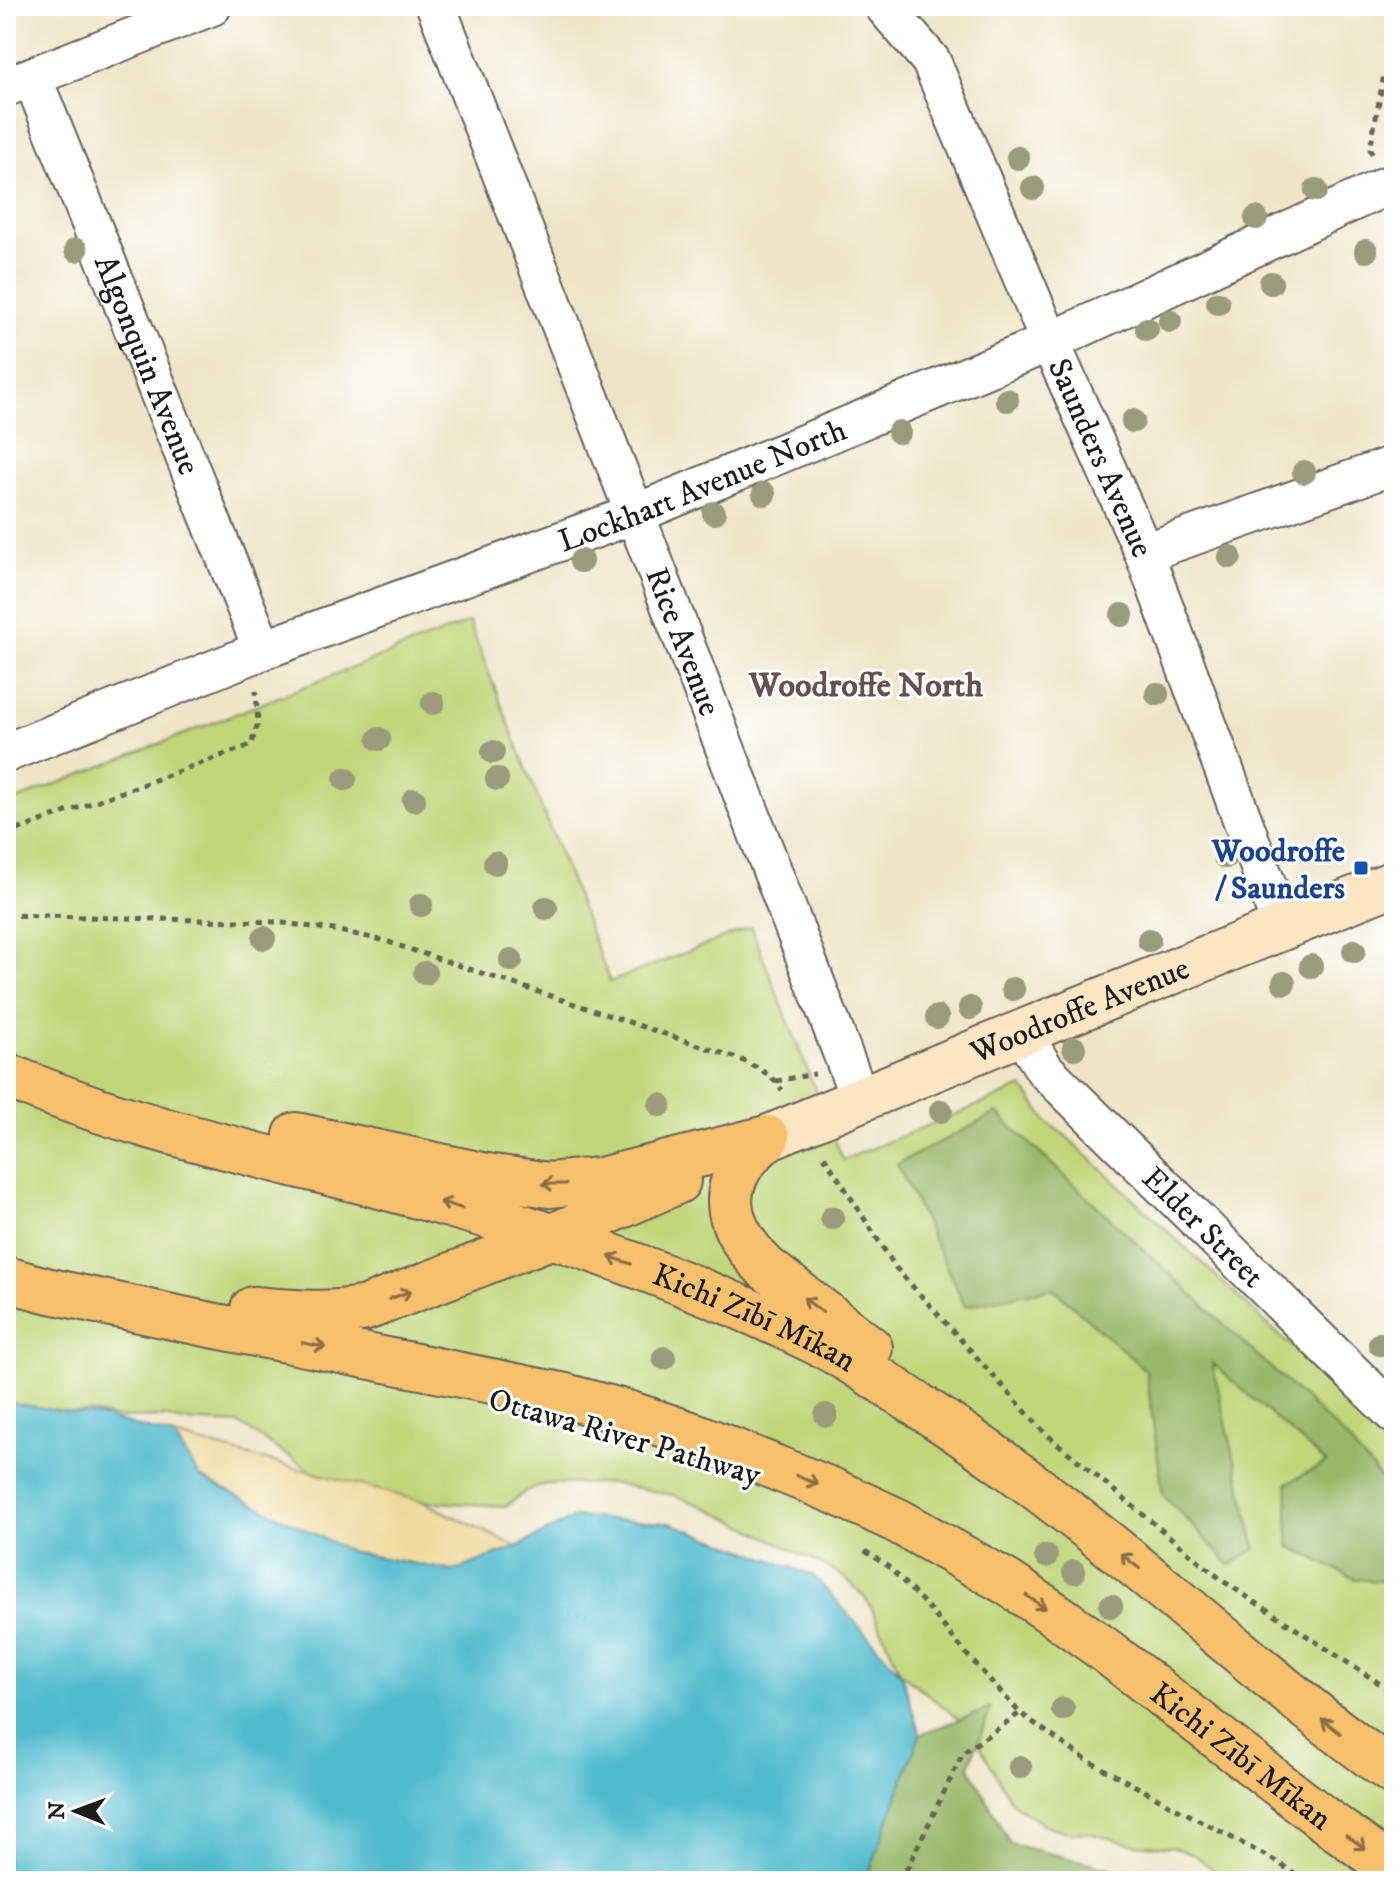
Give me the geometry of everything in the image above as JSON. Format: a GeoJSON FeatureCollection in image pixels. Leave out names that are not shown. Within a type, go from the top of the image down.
{"type":"FeatureCollection","features":[{"type":"Feature","properties":{"kind":"highway"},"geometry":{"type":"LineString","coordinates":[[6,1068],[261,1128],[487,1176],[549,1185],[600,1180],[767,1138]]}},
{"type":"Feature","properties":{"kind":"highway","name":"Kichi Zībī Mīkan"},"geometry":{"type":"LineString","coordinates":[[6,1075],[47,1093],[114,1115],[439,1202],[553,1236],[717,1296],[827,1348],[949,1424],[1002,1463],[1118,1551],[1229,1645],[1394,1773]]}},
{"type":"Feature","properties":{"kind":"highway"},"geometry":{"type":"LineString","coordinates":[[26,1285],[303,1313],[346,1312],[366,1308],[553,1236],[652,1194],[767,1138]]}},
{"type":"Feature","properties":{"kind":"highway"},"geometry":{"type":"LineString","coordinates":[[767,1138],[741,1165],[729,1193],[733,1222],[746,1246],[766,1268],[861,1341],[1002,1463]]}},
{"type":"Feature","properties":{"kind":"highway","name":"Kichi Zībī Mīkan"},"geometry":{"type":"LineString","coordinates":[[26,1285],[561,1395],[694,1435],[831,1490],[898,1521],[1008,1583],[1056,1615],[1394,1870]]}},
{"type":"Feature","properties":{"kind":"main road","name":"Woodroffe Avenue"},"geometry":{"type":"LineString","coordinates":[[767,1138],[1021,1032],[1394,883]]}},
{"type":"Feature","properties":{"kind":"street"},"geometry":{"type":"LineString","coordinates":[[19,82],[212,6]]}},
{"type":"Feature","properties":{"kind":"street","name":"Rice Avenue"},"geometry":{"type":"LineString","coordinates":[[436,6],[860,1099]]}},
{"type":"Feature","properties":{"kind":"street","name":"Saunders Avenue"},"geometry":{"type":"LineString","coordinates":[[884,6],[931,61],[1050,342],[1144,553],[1282,927]]}},
{"type":"Feature","properties":{"kind":"street","name":"Algonquin Avenue"},"geometry":{"type":"LineString","coordinates":[[19,82],[259,652]]}},
{"type":"Feature","properties":{"kind":"street","name":"Lockhart Avenue North"},"geometry":{"type":"LineString","coordinates":[[6,753],[259,652],[635,514],[1050,342],[1386,186]]}},
{"type":"Feature","properties":{"kind":"street"},"geometry":{"type":"LineString","coordinates":[[1144,553],[1394,465]]}},
{"type":"Feature","properties":{"kind":"street","name":"Elder Street"},"geometry":{"type":"LineString","coordinates":[[1021,1032],[1045,1070],[1394,1414]]}},
{"type":"Feature","properties":{"kind":"path"},"geometry":{"type":"LineString","coordinates":[[1384,75],[1370,149],[1386,186]]}},
{"type":"Feature","properties":{"kind":"path"},"geometry":{"type":"LineString","coordinates":[[6,834],[251,745],[258,723],[259,652]]}},
{"type":"Feature","properties":{"kind":"path"},"geometry":{"type":"LineString","coordinates":[[6,915],[276,922],[334,930],[397,944],[707,1047],[760,1068],[776,1081],[820,1073]]}},
{"type":"Feature","properties":{"kind":"path"},"geometry":{"type":"LineString","coordinates":[[817,1147],[896,1268],[1046,1434],[1223,1581],[1394,1693]]}},
{"type":"Feature","properties":{"kind":"path"},"geometry":{"type":"LineString","coordinates":[[858,1546],[899,1577],[1020,1713],[1085,1759],[1279,1863],[1304,1881]]}},
{"type":"Feature","properties":{"kind":"path"},"geometry":{"type":"LineString","coordinates":[[901,1881],[963,1753],[1020,1713]]}},
{"type":"Feature","properties":{"kind":"green space"},"geometry":{"type":"Polygon","coordinates":[[[469,622],[610,982],[751,927],[843,1160],[1023,1087],[1048,1123],[1066,1136],[1394,1445],[1394,1881],[1229,1881],[1194,1855],[1173,1847],[1132,1844],[1045,1825],[1011,1801],[970,1728],[901,1673],[869,1603],[853,1585],[835,1571],[717,1512],[674,1495],[611,1483],[546,1484],[526,1491],[506,1506],[401,1500],[313,1472],[239,1424],[177,1421],[165,1417],[117,1418],[87,1412],[57,1414],[6,1405],[6,804],[469,622]]]}},
{"type":"Feature","properties":{"kind":"green space"},"geometry":{"type":"Polygon","coordinates":[[[997,1113],[1343,1435],[1394,1494],[1394,1582],[1355,1579],[1289,1546],[1287,1483],[1326,1463],[1212,1363],[1256,1549],[1230,1565],[1163,1495],[1146,1371],[1053,1288],[965,1306],[897,1164],[997,1113]]]}},
{"type":"Feature","properties":{"kind":"green space"},"geometry":{"type":"Polygon","coordinates":[[[991,1708],[969,1766],[1010,1844],[1106,1867],[1089,1881],[866,1881],[920,1734],[991,1708]]]}},
{"type":"Feature","properties":{"kind":"sand"},"geometry":{"type":"Polygon","coordinates":[[[174,1436],[424,1502],[517,1547],[454,1571],[351,1552],[200,1477],[174,1436]]]}},
{"type":"Feature","properties":{"kind":"water"},"geometry":{"type":"Polygon","coordinates":[[[6,1402],[102,1417],[174,1436],[200,1477],[351,1552],[454,1571],[517,1547],[575,1517],[670,1523],[813,1575],[901,1673],[920,1734],[866,1881],[6,1881],[6,1402]]]}},
{"type":"Feature","properties":{"kind":"water"},"geometry":{"type":"Polygon","coordinates":[[[1106,1867],[1139,1881],[1089,1881],[1106,1867]]]}},
{"type":"Feature","properties":{"kind":"place","name":"Woodroffe / Saunders"},"geometry":{"type":"Point","coordinates":[1361,868]}},
{"type":"Feature","properties":{"kind":"district","name":"Woodroffe North"},"geometry":{"type":"Point","coordinates":[866,684]}}]}
